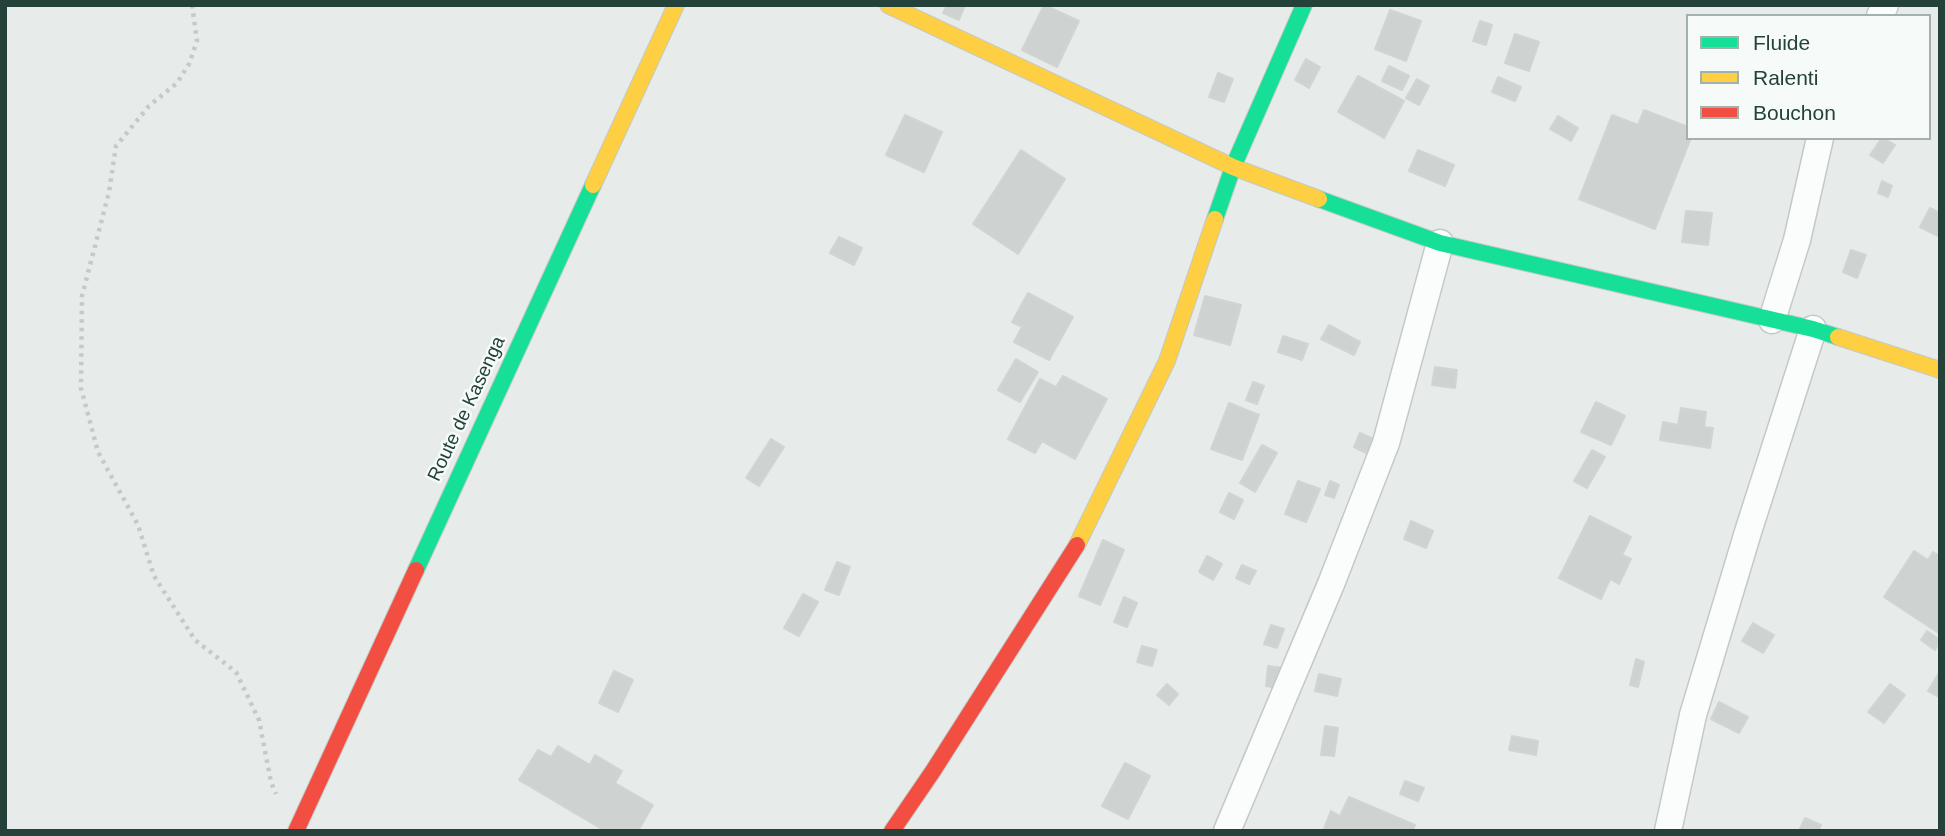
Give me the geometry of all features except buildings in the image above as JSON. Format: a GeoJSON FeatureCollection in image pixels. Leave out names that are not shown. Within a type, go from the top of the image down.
{"type":"FeatureCollection","features":[{"type":"Feature","properties":{"kind":"main road","name":"Route de Kasenga"},"geometry":{"type":"LineString","coordinates":[[296,831],[676,5]]}},
{"type":"Feature","properties":{"kind":"main road"},"geometry":{"type":"LineString","coordinates":[[888,5],[1233,167],[1440,243],[1813,329],[1940,370]]}},
{"type":"Feature","properties":{"kind":"main road"},"geometry":{"type":"LineString","coordinates":[[892,831],[1075,549],[1167,361],[1233,167],[1304,5]]}},
{"type":"Feature","properties":{"kind":"street"},"geometry":{"type":"LineString","coordinates":[[1772,320],[1797,240],[1820,140]]}},
{"type":"Feature","properties":{"kind":"street"},"geometry":{"type":"LineString","coordinates":[[1227,831],[1331,584],[1386,443],[1440,243]]}},
{"type":"Feature","properties":{"kind":"street"},"geometry":{"type":"LineString","coordinates":[[1668,831],[1693,715],[1813,329]]}},
{"type":"Feature","properties":{"kind":"path"},"geometry":{"type":"LineString","coordinates":[[192,5],[197,41],[189,64],[177,83],[149,106],[116,146],[109,192],[82,296],[81,388],[98,452],[138,525],[154,576],[195,640],[236,672],[260,720],[271,782],[282,806]]}},
{"type":"Feature","properties":{"kind":"traffic: fast"},"geometry":{"type":"LineString","coordinates":[[1215,219],[1233,167],[1304,5]]}},
{"type":"Feature","properties":{"kind":"traffic: fast"},"geometry":{"type":"LineString","coordinates":[[416,570],[593,185]]}},
{"type":"Feature","properties":{"kind":"traffic: fast"},"geometry":{"type":"LineString","coordinates":[[1319,199],[1440,243],[1838,337]]}},
{"type":"Feature","properties":{"kind":"traffic: slow"},"geometry":{"type":"LineString","coordinates":[[593,185],[676,5]]}},
{"type":"Feature","properties":{"kind":"traffic: slow"},"geometry":{"type":"LineString","coordinates":[[888,5],[1233,167],[1319,199]]}},
{"type":"Feature","properties":{"kind":"traffic: slow"},"geometry":{"type":"LineString","coordinates":[[1077,545],[1167,361],[1215,219]]}},
{"type":"Feature","properties":{"kind":"traffic: slow"},"geometry":{"type":"LineString","coordinates":[[1838,337],[1940,370]]}},
{"type":"Feature","properties":{"kind":"traffic: jam"},"geometry":{"type":"LineString","coordinates":[[892,831],[1077,545]]}},
{"type":"Feature","properties":{"kind":"traffic: jam"},"geometry":{"type":"LineString","coordinates":[[296,831],[416,570]]}}]}
